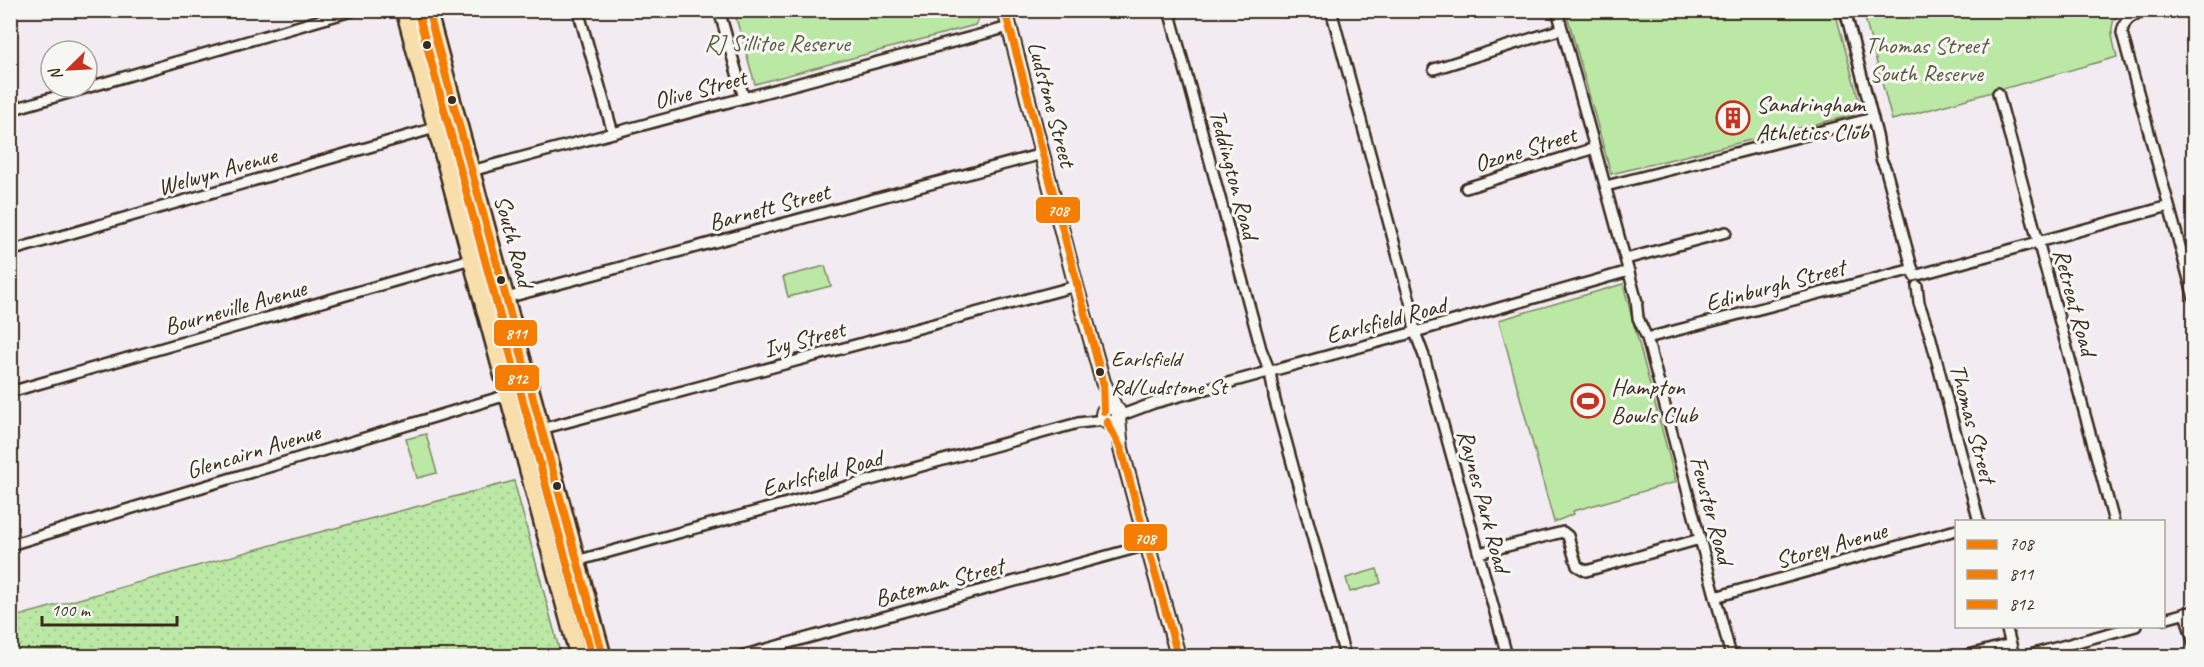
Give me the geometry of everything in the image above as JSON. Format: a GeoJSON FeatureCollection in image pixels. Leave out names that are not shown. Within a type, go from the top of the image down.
{"type":"FeatureCollection","features":[{"type":"Feature","properties":{"kind":"main road","name":"South Road"},"geometry":{"type":"LineString","coordinates":[[404,10],[578,657]]}},
{"type":"Feature","properties":{"kind":"main road","name":"South Road"},"geometry":{"type":"LineString","coordinates":[[428,10],[603,657]]}},
{"type":"Feature","properties":{"kind":"main road"},"geometry":{"type":"LineString","coordinates":[[448,177],[471,171]]}},
{"type":"Feature","properties":{"kind":"main road"},"geometry":{"type":"LineString","coordinates":[[554,567],[576,561]]}},
{"type":"Feature","properties":{"kind":"street"},"geometry":{"type":"LineString","coordinates":[[10,110],[355,10]]}},
{"type":"Feature","properties":{"kind":"street"},"geometry":{"type":"LineString","coordinates":[[579,10],[613,133]]}},
{"type":"Feature","properties":{"kind":"street"},"geometry":{"type":"LineString","coordinates":[[719,10],[744,98]]}},
{"type":"Feature","properties":{"kind":"street","name":"Ludstone Street"},"geometry":{"type":"LineString","coordinates":[[1005,10],[1076,285],[1178,657]]}},
{"type":"Feature","properties":{"kind":"street","name":"Teddington Road"},"geometry":{"type":"LineString","coordinates":[[1168,10],[1345,657]]}},
{"type":"Feature","properties":{"kind":"street","name":"Raynes Park Road"},"geometry":{"type":"LineString","coordinates":[[1331,10],[1507,657]]}},
{"type":"Feature","properties":{"kind":"street","name":"Fewster Road"},"geometry":{"type":"LineString","coordinates":[[1557,10],[1636,299],[1646,324],[1647,338],[1731,657]]}},
{"type":"Feature","properties":{"kind":"street","name":"Thomas Street"},"geometry":{"type":"LineString","coordinates":[[1845,10],[1873,118],[1881,159],[1917,286],[1925,306],[1930,335],[1978,520]]}},
{"type":"Feature","properties":{"kind":"street"},"geometry":{"type":"LineString","coordinates":[[2150,10],[2134,15],[2126,21],[2122,33],[2193,298]]}},
{"type":"Feature","properties":{"kind":"street","name":"Olive Street"},"geometry":{"type":"LineString","coordinates":[[471,171],[1009,27]]}},
{"type":"Feature","properties":{"kind":"street"},"geometry":{"type":"LineString","coordinates":[[1434,69],[1563,29]]}},
{"type":"Feature","properties":{"kind":"street","name":"Retreat Road"},"geometry":{"type":"LineString","coordinates":[[1998,93],[2113,520]]}},
{"type":"Feature","properties":{"kind":"street"},"geometry":{"type":"LineString","coordinates":[[1606,186],[1873,118]]}},
{"type":"Feature","properties":{"kind":"street","name":"Welwyn Avenue"},"geometry":{"type":"LineString","coordinates":[[10,251],[435,129]]}},
{"type":"Feature","properties":{"kind":"street","name":"Ozone Street"},"geometry":{"type":"LineString","coordinates":[[1466,188],[1595,148]]}},
{"type":"Feature","properties":{"kind":"street","name":"Barnett Street"},"geometry":{"type":"LineString","coordinates":[[506,298],[1042,154]]}},
{"type":"Feature","properties":{"kind":"street","name":"Edinburgh Street"},"geometry":{"type":"LineString","coordinates":[[1647,338],[2038,242],[2169,206]]}},
{"type":"Feature","properties":{"kind":"street"},"geometry":{"type":"LineString","coordinates":[[1626,259],[1726,232]]}},
{"type":"Feature","properties":{"kind":"street","name":"Bourneville Avenue"},"geometry":{"type":"LineString","coordinates":[[10,392],[471,259]]}},
{"type":"Feature","properties":{"kind":"street","name":"Earlsfield Road"},"geometry":{"type":"LineString","coordinates":[[576,561],[1418,332],[1629,271]]}},
{"type":"Feature","properties":{"kind":"street","name":"Ivy Street"},"geometry":{"type":"LineString","coordinates":[[541,429],[1076,285]]}},
{"type":"Feature","properties":{"kind":"street","name":"Glencairn Avenue"},"geometry":{"type":"LineString","coordinates":[[10,545],[507,395]]}},
{"type":"Feature","properties":{"kind":"street","name":"Storey Avenue"},"geometry":{"type":"LineString","coordinates":[[1715,597],[1955,530]]}},
{"type":"Feature","properties":{"kind":"street"},"geometry":{"type":"LineString","coordinates":[[1479,553],[1563,532],[1568,536],[1577,566],[1586,571],[1700,539]]}},
{"type":"Feature","properties":{"kind":"street","name":"Bateman Street"},"geometry":{"type":"LineString","coordinates":[[741,657],[1147,545]]}},
{"type":"Feature","properties":{"kind":"street"},"geometry":{"type":"LineString","coordinates":[[2165,618],[2189,612],[2193,644]]}},
{"type":"Feature","properties":{"kind":"street"},"geometry":{"type":"LineString","coordinates":[[2006,628],[2014,657]]}},
{"type":"Feature","properties":{"kind":"street"},"geometry":{"type":"LineString","coordinates":[[2026,657],[2132,628]]}},
{"type":"Feature","properties":{"kind":"street"},"geometry":{"type":"LineString","coordinates":[[1965,657],[2011,644]]}},
{"type":"Feature","properties":{"kind":"green space","name":"RJ Sillitoe Reserve"},"geometry":{"type":"Polygon","coordinates":[[[983,10],[975,25],[755,84],[734,11],[983,10]]]}},
{"type":"Feature","properties":{"kind":"green space"},"geometry":{"type":"Polygon","coordinates":[[[1566,11],[1835,11],[1860,105],[1853,115],[1611,174],[1566,11]]]}},
{"type":"Feature","properties":{"kind":"green space","name":"Thomas Street South Reserve"},"geometry":{"type":"Polygon","coordinates":[[[1863,11],[2121,11],[2113,21],[2112,27],[2117,57],[1892,120],[1863,11]]]}},
{"type":"Feature","properties":{"kind":"green space"},"geometry":{"type":"Polygon","coordinates":[[[825,266],[831,286],[788,297],[783,277],[825,266]]]}},
{"type":"Feature","properties":{"kind":"green space","name":"Hampton Bowls Club"},"geometry":{"type":"Polygon","coordinates":[[[1623,284],[1676,482],[1573,511],[1574,514],[1554,522],[1499,320],[1623,284]]]}},
{"type":"Feature","properties":{"kind":"green space"},"geometry":{"type":"Polygon","coordinates":[[[426,434],[437,473],[417,478],[406,439],[426,434]]]}},
{"type":"Feature","properties":{"kind":"green space"},"geometry":{"type":"Polygon","coordinates":[[[514,481],[561,656],[11,656],[11,618],[297,538],[514,481]]]}},
{"type":"Feature","properties":{"kind":"green space"},"geometry":{"type":"Polygon","coordinates":[[[1377,569],[1381,583],[1350,592],[1346,578],[1377,569]]]}},
{"type":"Feature","properties":{"kind":"transit line","name":"811"},"geometry":{"type":"LineString","coordinates":[[428,10],[603,656]]}},
{"type":"Feature","properties":{"kind":"transit line","name":"708"},"geometry":{"type":"LineString","coordinates":[[1005,10],[1103,382],[1104,411]]}},
{"type":"Feature","properties":{"kind":"transit line","name":"812"},"geometry":{"type":"LineString","coordinates":[[418,13],[592,656]]}},
{"type":"Feature","properties":{"kind":"transit line","name":"708"},"geometry":{"type":"LineString","coordinates":[[1107,422],[1121,449],[1178,656]]}},
{"type":"Feature","properties":{"kind":"place","name":"Sandringham Athletics Club"},"geometry":{"type":"Point","coordinates":[1733,118]}},
{"type":"Feature","properties":{"kind":"place","name":"Earlsfield Rd/Ludstone St"},"geometry":{"type":"Point","coordinates":[1100,372]}},
{"type":"Feature","properties":{"kind":"place","name":"Hampton Bowls Club"},"geometry":{"type":"Point","coordinates":[1588,401]}}]}
